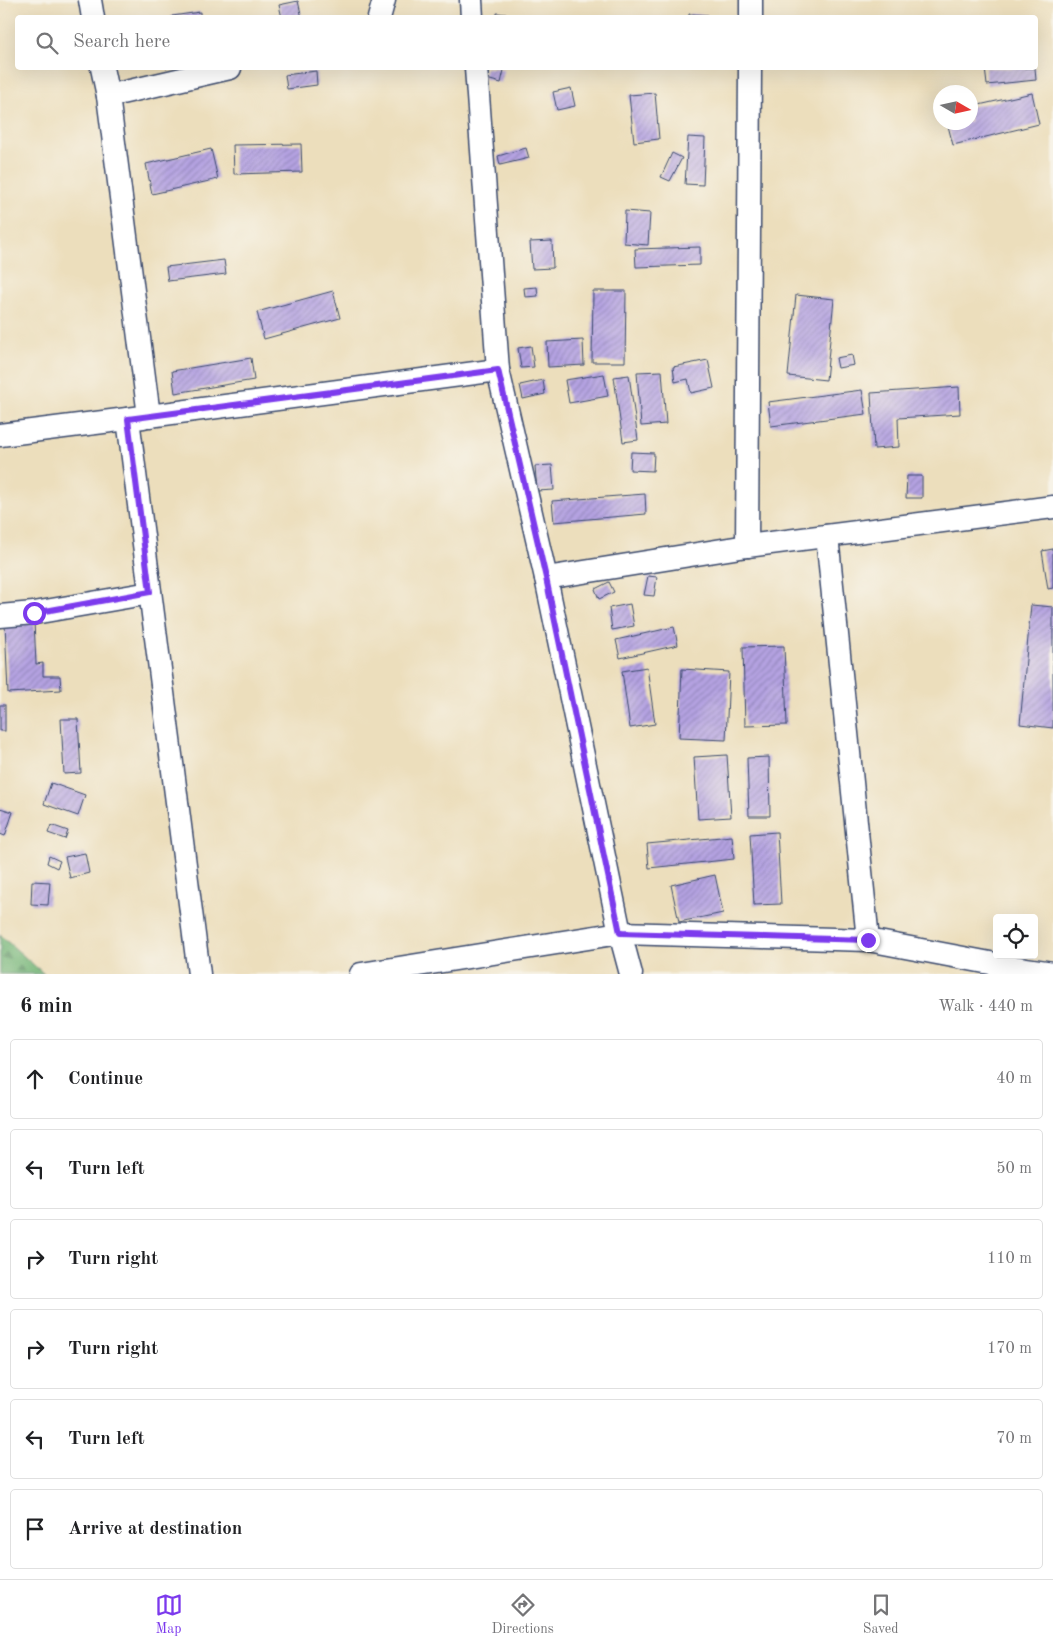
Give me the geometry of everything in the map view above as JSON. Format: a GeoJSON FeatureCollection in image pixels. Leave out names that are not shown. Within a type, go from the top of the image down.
{"type":"FeatureCollection","features":[{"type":"Feature","properties":{"kind":"street"},"geometry":{"type":"LineString","coordinates":[[90,0],[92,15]]}},
{"type":"Feature","properties":{"kind":"street"},"geometry":{"type":"LineString","coordinates":[[380,15],[384,0]]}},
{"type":"Feature","properties":{"kind":"street"},"geometry":{"type":"LineString","coordinates":[[471,0],[472,15]]}},
{"type":"Feature","properties":{"kind":"street"},"geometry":{"type":"LineString","coordinates":[[750,15],[751,0]]}},
{"type":"Feature","properties":{"kind":"street"},"geometry":{"type":"LineString","coordinates":[[102,70],[108,96],[138,417],[150,592],[199,974]]}},
{"type":"Feature","properties":{"kind":"street"},"geometry":{"type":"LineString","coordinates":[[108,96],[221,70]]}},
{"type":"Feature","properties":{"kind":"street"},"geometry":{"type":"LineString","coordinates":[[476,70],[498,370],[546,578],[620,933],[631,974]]}},
{"type":"Feature","properties":{"kind":"street"},"geometry":{"type":"LineString","coordinates":[[746,546],[750,70]]}},
{"type":"Feature","properties":{"kind":"street"},"geometry":{"type":"LineString","coordinates":[[0,435],[498,370]]}},
{"type":"Feature","properties":{"kind":"street"},"geometry":{"type":"LineString","coordinates":[[546,578],[746,546],[1053,507]]}},
{"type":"Feature","properties":{"kind":"street"},"geometry":{"type":"LineString","coordinates":[[827,536],[868,940]]}},
{"type":"Feature","properties":{"kind":"street"},"geometry":{"type":"LineString","coordinates":[[0,616],[34,613],[150,592]]}},
{"type":"Feature","properties":{"kind":"street"},"geometry":{"type":"LineString","coordinates":[[361,974],[620,933],[868,940],[1006,970],[1053,973]]}},
{"type":"Feature","properties":{"kind":"green space"},"geometry":{"type":"Polygon","coordinates":[[[0,935],[44,974],[0,974],[0,935]]]}},
{"type":"Feature","properties":{"kind":"building"},"geometry":{"type":"Polygon","coordinates":[[[298,1],[301,15],[281,15],[279,5],[298,1]]]}},
{"type":"Feature","properties":{"kind":"building"},"geometry":{"type":"Polygon","coordinates":[[[200,12],[200,15],[179,15],[200,12]]]}},
{"type":"Feature","properties":{"kind":"building"},"geometry":{"type":"Polygon","coordinates":[[[497,13],[515,15],[497,15],[497,13]]]}},
{"type":"Feature","properties":{"kind":"building"},"geometry":{"type":"Polygon","coordinates":[[[485,70],[504,70],[501,83],[483,78],[485,70]]]}},
{"type":"Feature","properties":{"kind":"building"},"geometry":{"type":"Polygon","coordinates":[[[985,70],[1035,70],[1036,80],[987,85],[985,70]]]}},
{"type":"Feature","properties":{"kind":"building"},"geometry":{"type":"Polygon","coordinates":[[[316,71],[317,85],[287,89],[285,75],[316,71]]]}},
{"type":"Feature","properties":{"kind":"building"},"geometry":{"type":"Polygon","coordinates":[[[571,88],[575,106],[557,110],[553,92],[571,88]]]}},
{"type":"Feature","properties":{"kind":"building"},"geometry":{"type":"Polygon","coordinates":[[[655,93],[659,139],[634,142],[629,95],[655,93]]]}},
{"type":"Feature","properties":{"kind":"building"},"geometry":{"type":"Polygon","coordinates":[[[1032,93],[1039,124],[953,145],[949,130],[978,130],[978,105],[1032,93]]]}},
{"type":"Feature","properties":{"kind":"building"},"geometry":{"type":"Polygon","coordinates":[[[688,137],[705,138],[703,185],[685,184],[688,137]]]}},
{"type":"Feature","properties":{"kind":"building"},"geometry":{"type":"Polygon","coordinates":[[[301,144],[302,172],[234,174],[233,145],[301,144]]]}},
{"type":"Feature","properties":{"kind":"building"},"geometry":{"type":"Polygon","coordinates":[[[526,148],[529,158],[500,165],[498,156],[526,148]]]}},
{"type":"Feature","properties":{"kind":"building"},"geometry":{"type":"Polygon","coordinates":[[[211,149],[218,179],[152,194],[146,164],[211,149]]]}},
{"type":"Feature","properties":{"kind":"building"},"geometry":{"type":"Polygon","coordinates":[[[672,153],[682,158],[670,181],[661,177],[672,153]]]}},
{"type":"Feature","properties":{"kind":"building"},"geometry":{"type":"Polygon","coordinates":[[[625,211],[650,213],[648,245],[624,243],[625,211]]]}},
{"type":"Feature","properties":{"kind":"building"},"geometry":{"type":"Polygon","coordinates":[[[552,241],[553,268],[532,269],[530,242],[552,241]]]}},
{"type":"Feature","properties":{"kind":"building"},"geometry":{"type":"Polygon","coordinates":[[[700,247],[700,265],[636,267],[635,249],[700,247]]]}},
{"type":"Feature","properties":{"kind":"building"},"geometry":{"type":"Polygon","coordinates":[[[224,260],[226,274],[168,281],[166,267],[224,260]]]}},
{"type":"Feature","properties":{"kind":"building"},"geometry":{"type":"Polygon","coordinates":[[[537,287],[538,296],[525,297],[524,288],[537,287]]]}},
{"type":"Feature","properties":{"kind":"building"},"geometry":{"type":"Polygon","coordinates":[[[333,291],[340,318],[264,339],[257,312],[333,291]]]}},
{"type":"Feature","properties":{"kind":"building"},"geometry":{"type":"Polygon","coordinates":[[[593,291],[626,291],[625,362],[592,362],[593,291]]]}},
{"type":"Feature","properties":{"kind":"building"},"geometry":{"type":"Polygon","coordinates":[[[796,295],[834,299],[826,380],[788,376],[796,295]]]}},
{"type":"Feature","properties":{"kind":"building"},"geometry":{"type":"Polygon","coordinates":[[[583,340],[584,365],[548,367],[547,342],[583,340]]]}},
{"type":"Feature","properties":{"kind":"building"},"geometry":{"type":"Polygon","coordinates":[[[531,346],[534,367],[521,368],[518,348],[531,346]]]}},
{"type":"Feature","properties":{"kind":"building"},"geometry":{"type":"Polygon","coordinates":[[[852,355],[854,365],[838,368],[836,358],[852,355]]]}},
{"type":"Feature","properties":{"kind":"building"},"geometry":{"type":"Polygon","coordinates":[[[251,358],[254,380],[175,393],[172,371],[251,358]]]}},
{"type":"Feature","properties":{"kind":"building"},"geometry":{"type":"Polygon","coordinates":[[[708,360],[714,388],[691,393],[688,379],[675,382],[673,367],[708,360]]]}},
{"type":"Feature","properties":{"kind":"building"},"geometry":{"type":"Polygon","coordinates":[[[662,371],[666,424],[641,426],[637,372],[662,371]]]}},
{"type":"Feature","properties":{"kind":"building"},"geometry":{"type":"Polygon","coordinates":[[[604,374],[608,396],[569,403],[565,380],[604,374]]]}},
{"type":"Feature","properties":{"kind":"building"},"geometry":{"type":"Polygon","coordinates":[[[629,375],[638,440],[623,442],[614,377],[629,375]]]}},
{"type":"Feature","properties":{"kind":"building"},"geometry":{"type":"Polygon","coordinates":[[[543,380],[545,394],[523,399],[520,385],[543,380]]]}},
{"type":"Feature","properties":{"kind":"building"},"geometry":{"type":"Polygon","coordinates":[[[959,387],[960,414],[898,418],[899,447],[874,449],[871,393],[959,387]]]}},
{"type":"Feature","properties":{"kind":"building"},"geometry":{"type":"Polygon","coordinates":[[[862,390],[866,414],[771,426],[768,402],[862,390]]]}},
{"type":"Feature","properties":{"kind":"building"},"geometry":{"type":"Polygon","coordinates":[[[631,452],[654,453],[653,471],[630,470],[631,452]]]}},
{"type":"Feature","properties":{"kind":"building"},"geometry":{"type":"Polygon","coordinates":[[[552,465],[554,490],[537,491],[535,466],[552,465]]]}},
{"type":"Feature","properties":{"kind":"building"},"geometry":{"type":"Polygon","coordinates":[[[907,476],[922,476],[922,498],[906,498],[907,476]]]}},
{"type":"Feature","properties":{"kind":"building"},"geometry":{"type":"Polygon","coordinates":[[[645,494],[646,514],[554,522],[552,501],[645,494]]]}},
{"type":"Feature","properties":{"kind":"building"},"geometry":{"type":"Polygon","coordinates":[[[1053,549],[1053,588],[1048,589],[1042,551],[1053,549]]]}},
{"type":"Feature","properties":{"kind":"building"},"geometry":{"type":"Polygon","coordinates":[[[648,576],[657,577],[654,596],[644,595],[648,576]]]}},
{"type":"Feature","properties":{"kind":"building"},"geometry":{"type":"Polygon","coordinates":[[[609,582],[614,592],[599,599],[595,589],[609,582]]]}},
{"type":"Feature","properties":{"kind":"building"},"geometry":{"type":"Polygon","coordinates":[[[630,604],[634,626],[612,630],[609,608],[630,604]]]}},
{"type":"Feature","properties":{"kind":"building"},"geometry":{"type":"Polygon","coordinates":[[[1031,605],[1053,607],[1053,728],[1020,724],[1031,605]]]}},
{"type":"Feature","properties":{"kind":"building"},"geometry":{"type":"Polygon","coordinates":[[[34,621],[36,664],[43,663],[43,676],[60,676],[61,690],[8,693],[5,623],[34,621]]]}},
{"type":"Feature","properties":{"kind":"building"},"geometry":{"type":"Polygon","coordinates":[[[674,627],[678,645],[620,658],[616,640],[674,627]]]}},
{"type":"Feature","properties":{"kind":"building"},"geometry":{"type":"Polygon","coordinates":[[[784,646],[787,725],[745,726],[743,647],[784,646]]]}},
{"type":"Feature","properties":{"kind":"building"},"geometry":{"type":"Polygon","coordinates":[[[647,667],[655,724],[630,728],[622,671],[647,667]]]}},
{"type":"Feature","properties":{"kind":"building"},"geometry":{"type":"Polygon","coordinates":[[[682,669],[729,672],[726,740],[679,738],[682,669]]]}},
{"type":"Feature","properties":{"kind":"building"},"geometry":{"type":"Polygon","coordinates":[[[0,705],[5,705],[5,731],[0,731],[0,705]]]}},
{"type":"Feature","properties":{"kind":"building"},"geometry":{"type":"Polygon","coordinates":[[[61,719],[78,719],[81,773],[64,774],[61,719]]]}},
{"type":"Feature","properties":{"kind":"building"},"geometry":{"type":"Polygon","coordinates":[[[727,755],[731,817],[698,819],[694,757],[727,755]]]}},
{"type":"Feature","properties":{"kind":"building"},"geometry":{"type":"Polygon","coordinates":[[[769,757],[770,816],[749,816],[747,758],[769,757]]]}},
{"type":"Feature","properties":{"kind":"building"},"geometry":{"type":"Polygon","coordinates":[[[51,783],[85,795],[78,816],[44,804],[51,783]]]}},
{"type":"Feature","properties":{"kind":"building"},"geometry":{"type":"Polygon","coordinates":[[[0,808],[13,812],[5,836],[0,834],[0,808]]]}},
{"type":"Feature","properties":{"kind":"building"},"geometry":{"type":"Polygon","coordinates":[[[51,825],[68,831],[65,839],[48,833],[51,825]]]}},
{"type":"Feature","properties":{"kind":"building"},"geometry":{"type":"Polygon","coordinates":[[[777,832],[781,904],[754,905],[750,834],[777,832]]]}},
{"type":"Feature","properties":{"kind":"building"},"geometry":{"type":"Polygon","coordinates":[[[732,836],[734,859],[649,868],[647,844],[732,836]]]}},
{"type":"Feature","properties":{"kind":"building"},"geometry":{"type":"Polygon","coordinates":[[[85,853],[89,873],[70,878],[65,857],[85,853]]]}},
{"type":"Feature","properties":{"kind":"building"},"geometry":{"type":"Polygon","coordinates":[[[49,856],[60,861],[57,868],[47,863],[49,856]]]}},
{"type":"Feature","properties":{"kind":"building"},"geometry":{"type":"Polygon","coordinates":[[[715,875],[723,913],[679,922],[671,885],[715,875]]]}},
{"type":"Feature","properties":{"kind":"building"},"geometry":{"type":"Polygon","coordinates":[[[32,881],[50,882],[48,905],[31,904],[32,881]]]}},
{"type":"Feature","properties":{"kind":"route"},"geometry":{"type":"LineString","coordinates":[[34,613],[150,592],[128,419],[498,370],[546,578],[620,933],[868,940]]}}]}
